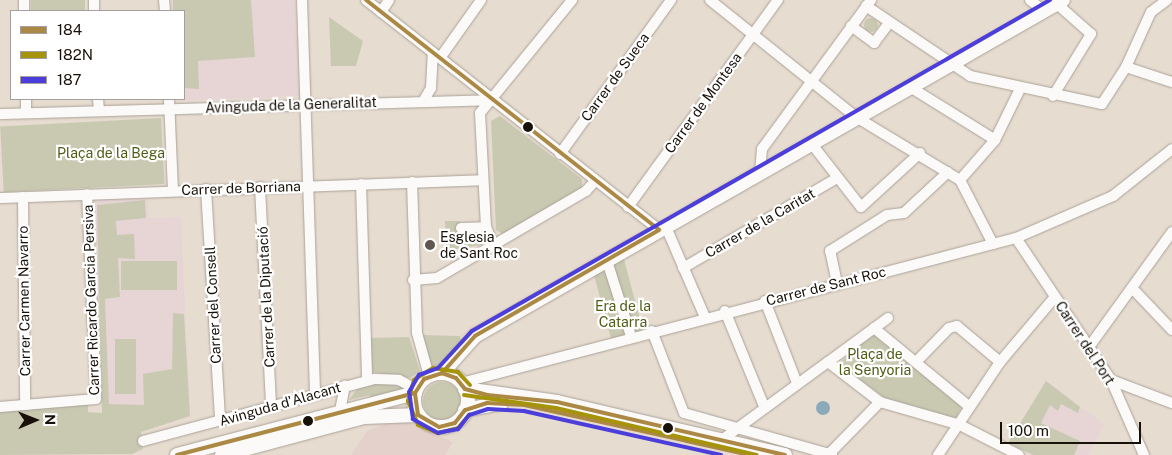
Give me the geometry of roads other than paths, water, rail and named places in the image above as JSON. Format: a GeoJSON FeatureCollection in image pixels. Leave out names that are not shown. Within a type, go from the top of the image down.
{"type":"FeatureCollection","features":[{"type":"Feature","properties":{"kind":"main road"},"geometry":{"type":"LineString","coordinates":[[418,415],[415,391],[436,375],[475,336],[810,143],[1060,2]]}},
{"type":"Feature","properties":{"kind":"main road"},"geometry":{"type":"LineString","coordinates":[[436,375],[463,386],[557,402],[723,439],[785,455]]}},
{"type":"Feature","properties":{"kind":"main road"},"geometry":{"type":"LineString","coordinates":[[463,386],[465,410]]}},
{"type":"Feature","properties":{"kind":"main road","name":"Avinguda d'Alacant"},"geometry":{"type":"LineString","coordinates":[[177,455],[415,391]]}},
{"type":"Feature","properties":{"kind":"main road"},"geometry":{"type":"LineString","coordinates":[[222,455],[364,418],[418,415],[439,427],[455,423],[465,410],[487,403],[548,408],[750,455]]}},
{"type":"Feature","properties":{"kind":"street"},"geometry":{"type":"LineString","coordinates":[[302,0],[304,106],[315,393]]}},
{"type":"Feature","properties":{"kind":"street"},"geometry":{"type":"LineString","coordinates":[[366,0],[560,154],[628,206],[662,229],[683,268],[705,317]]}},
{"type":"Feature","properties":{"kind":"street"},"geometry":{"type":"LineString","coordinates":[[381,12],[389,0]]}},
{"type":"Feature","properties":{"kind":"street"},"geometry":{"type":"LineString","coordinates":[[424,100],[431,88],[436,56],[481,0]]}},
{"type":"Feature","properties":{"kind":"street"},"geometry":{"type":"LineString","coordinates":[[493,244],[486,227],[480,113],[493,100],[572,0]]}},
{"type":"Feature","properties":{"kind":"street","name":"Carrer de Sueca"},"geometry":{"type":"LineString","coordinates":[[560,154],[670,0]]}},
{"type":"Feature","properties":{"kind":"street"},"geometry":{"type":"LineString","coordinates":[[710,0],[856,117],[920,153],[960,180],[993,244]]}},
{"type":"Feature","properties":{"kind":"street","name":"Carrer de Montesa"},"geometry":{"type":"LineString","coordinates":[[628,206],[778,0]]}},
{"type":"Feature","properties":{"kind":"street"},"geometry":{"type":"LineString","coordinates":[[1030,0],[1044,11]]}},
{"type":"Feature","properties":{"kind":"street"},"geometry":{"type":"LineString","coordinates":[[760,172],[759,153],[868,3],[889,23],[949,66],[1020,89],[1102,104],[1126,67],[1151,12],[1166,0]]}},
{"type":"Feature","properties":{"kind":"street"},"geometry":{"type":"LineString","coordinates":[[1053,96],[1091,34],[1060,2]]}},
{"type":"Feature","properties":{"kind":"street"},"geometry":{"type":"LineString","coordinates":[[851,26],[874,43],[889,23]]}},
{"type":"Feature","properties":{"kind":"street"},"geometry":{"type":"LineString","coordinates":[[1126,67],[1172,82]]}},
{"type":"Feature","properties":{"kind":"street"},"geometry":{"type":"LineString","coordinates":[[910,87],[995,140]]}},
{"type":"Feature","properties":{"kind":"street"},"geometry":{"type":"LineString","coordinates":[[960,180],[995,140],[1020,89]]}},
{"type":"Feature","properties":{"kind":"street"},"geometry":{"type":"LineString","coordinates":[[26,100],[26,112]]}},
{"type":"Feature","properties":{"kind":"street"},"geometry":{"type":"LineString","coordinates":[[98,100],[99,110]]}},
{"type":"Feature","properties":{"kind":"street","name":"Avinguda de la Generalitat"},"geometry":{"type":"LineString","coordinates":[[0,114],[99,110],[169,103],[304,106],[424,100],[493,100]]}},
{"type":"Feature","properties":{"kind":"street"},"geometry":{"type":"LineString","coordinates":[[169,103],[173,191]]}},
{"type":"Feature","properties":{"kind":"street"},"geometry":{"type":"LineString","coordinates":[[810,143],[861,207],[920,153]]}},
{"type":"Feature","properties":{"kind":"street","name":"Carrer de Sant Roc"},"geometry":{"type":"LineString","coordinates":[[463,386],[652,330],[1016,238],[1113,196],[1172,149]]}},
{"type":"Feature","properties":{"kind":"street"},"geometry":{"type":"LineString","coordinates":[[838,283],[830,251],[887,215],[904,213],[948,172]]}},
{"type":"Feature","properties":{"kind":"street","name":"Carrer de la Caritat"},"geometry":{"type":"LineString","coordinates":[[683,268],[837,178]]}},
{"type":"Feature","properties":{"kind":"street","name":"Carrer de Borriana"},"geometry":{"type":"LineString","coordinates":[[0,198],[483,180]]}},
{"type":"Feature","properties":{"kind":"street"},"geometry":{"type":"LineString","coordinates":[[413,280],[437,278],[586,191],[595,181]]}},
{"type":"Feature","properties":{"kind":"street"},"geometry":{"type":"LineString","coordinates":[[412,182],[413,280],[419,342],[436,375]]}},
{"type":"Feature","properties":{"kind":"street"},"geometry":{"type":"LineString","coordinates":[[361,184],[368,380]]}},
{"type":"Feature","properties":{"kind":"street","name":"Carrer de la Diputació"},"geometry":{"type":"LineString","coordinates":[[260,187],[271,406]]}},
{"type":"Feature","properties":{"kind":"street","name":"Carrer del Consell"},"geometry":{"type":"LineString","coordinates":[[206,189],[220,421]]}},
{"type":"Feature","properties":{"kind":"street","name":"Carrer Ricardo Garcia Persiva"},"geometry":{"type":"LineString","coordinates":[[0,406],[96,399],[87,194]]}},
{"type":"Feature","properties":{"kind":"street","name":"Carrer Carmen Navarro"},"geometry":{"type":"LineString","coordinates":[[23,197],[25,405]]}},
{"type":"Feature","properties":{"kind":"street"},"geometry":{"type":"LineString","coordinates":[[461,228],[486,227]]}},
{"type":"Feature","properties":{"kind":"street"},"geometry":{"type":"LineString","coordinates":[[1089,347],[1172,233]]}},
{"type":"Feature","properties":{"kind":"street","name":"Carrer del Port"},"geometry":{"type":"LineString","coordinates":[[1016,238],[1112,380],[1144,455]]}},
{"type":"Feature","properties":{"kind":"street"},"geometry":{"type":"LineString","coordinates":[[608,261],[631,336]]}},
{"type":"Feature","properties":{"kind":"street"},"geometry":{"type":"LineString","coordinates":[[1132,288],[1172,330]]}},
{"type":"Feature","properties":{"kind":"street"},"geometry":{"type":"LineString","coordinates":[[938,455],[960,425],[1000,362],[1055,297]]}},
{"type":"Feature","properties":{"kind":"street"},"geometry":{"type":"LineString","coordinates":[[765,301],[797,383]]}},
{"type":"Feature","properties":{"kind":"street"},"geometry":{"type":"LineString","coordinates":[[726,312],[764,406]]}},
{"type":"Feature","properties":{"kind":"street"},"geometry":{"type":"LineString","coordinates":[[723,439],[764,406],[888,318]]}},
{"type":"Feature","properties":{"kind":"street"},"geometry":{"type":"LineString","coordinates":[[917,361],[957,326],[1000,362]]}},
{"type":"Feature","properties":{"kind":"street"},"geometry":{"type":"LineString","coordinates":[[874,328],[917,361],[970,407]]}},
{"type":"Feature","properties":{"kind":"street"},"geometry":{"type":"LineString","coordinates":[[652,330],[684,413],[830,455],[880,402]]}},
{"type":"Feature","properties":{"kind":"street"},"geometry":{"type":"LineString","coordinates":[[828,362],[880,402],[960,425],[1019,455]]}},
{"type":"Feature","properties":{"kind":"street","name":"Avinguda d'Alacant"},"geometry":{"type":"LineString","coordinates":[[143,441],[368,380],[399,380],[415,391]]}},
{"type":"Feature","properties":{"kind":"street"},"geometry":{"type":"LineString","coordinates":[[1112,380],[1172,403]]}},
{"type":"Feature","properties":{"kind":"street"},"geometry":{"type":"LineString","coordinates":[[340,411],[345,385]]}},
{"type":"Feature","properties":{"kind":"water"},"geometry":{"type":"Polygon","coordinates":[[[823,401],[828,403],[830,408],[828,413],[823,415],[818,413],[816,408],[818,403],[823,401]]]}},
{"type":"Feature","properties":{"kind":"place","name":"Esglesia de Sant Roc"},"geometry":{"type":"Point","coordinates":[430,245]}},
{"type":"Feature","properties":{"kind":"park label","name":"Plaça de la Bega"},"geometry":{"type":"Point","coordinates":[111,153]}},
{"type":"Feature","properties":{"kind":"park label","name":"Era de la Catarra"},"geometry":{"type":"Point","coordinates":[623,314]}},
{"type":"Feature","properties":{"kind":"park label","name":"Plaça de la Senyoria"},"geometry":{"type":"Point","coordinates":[875,362]}}]}
